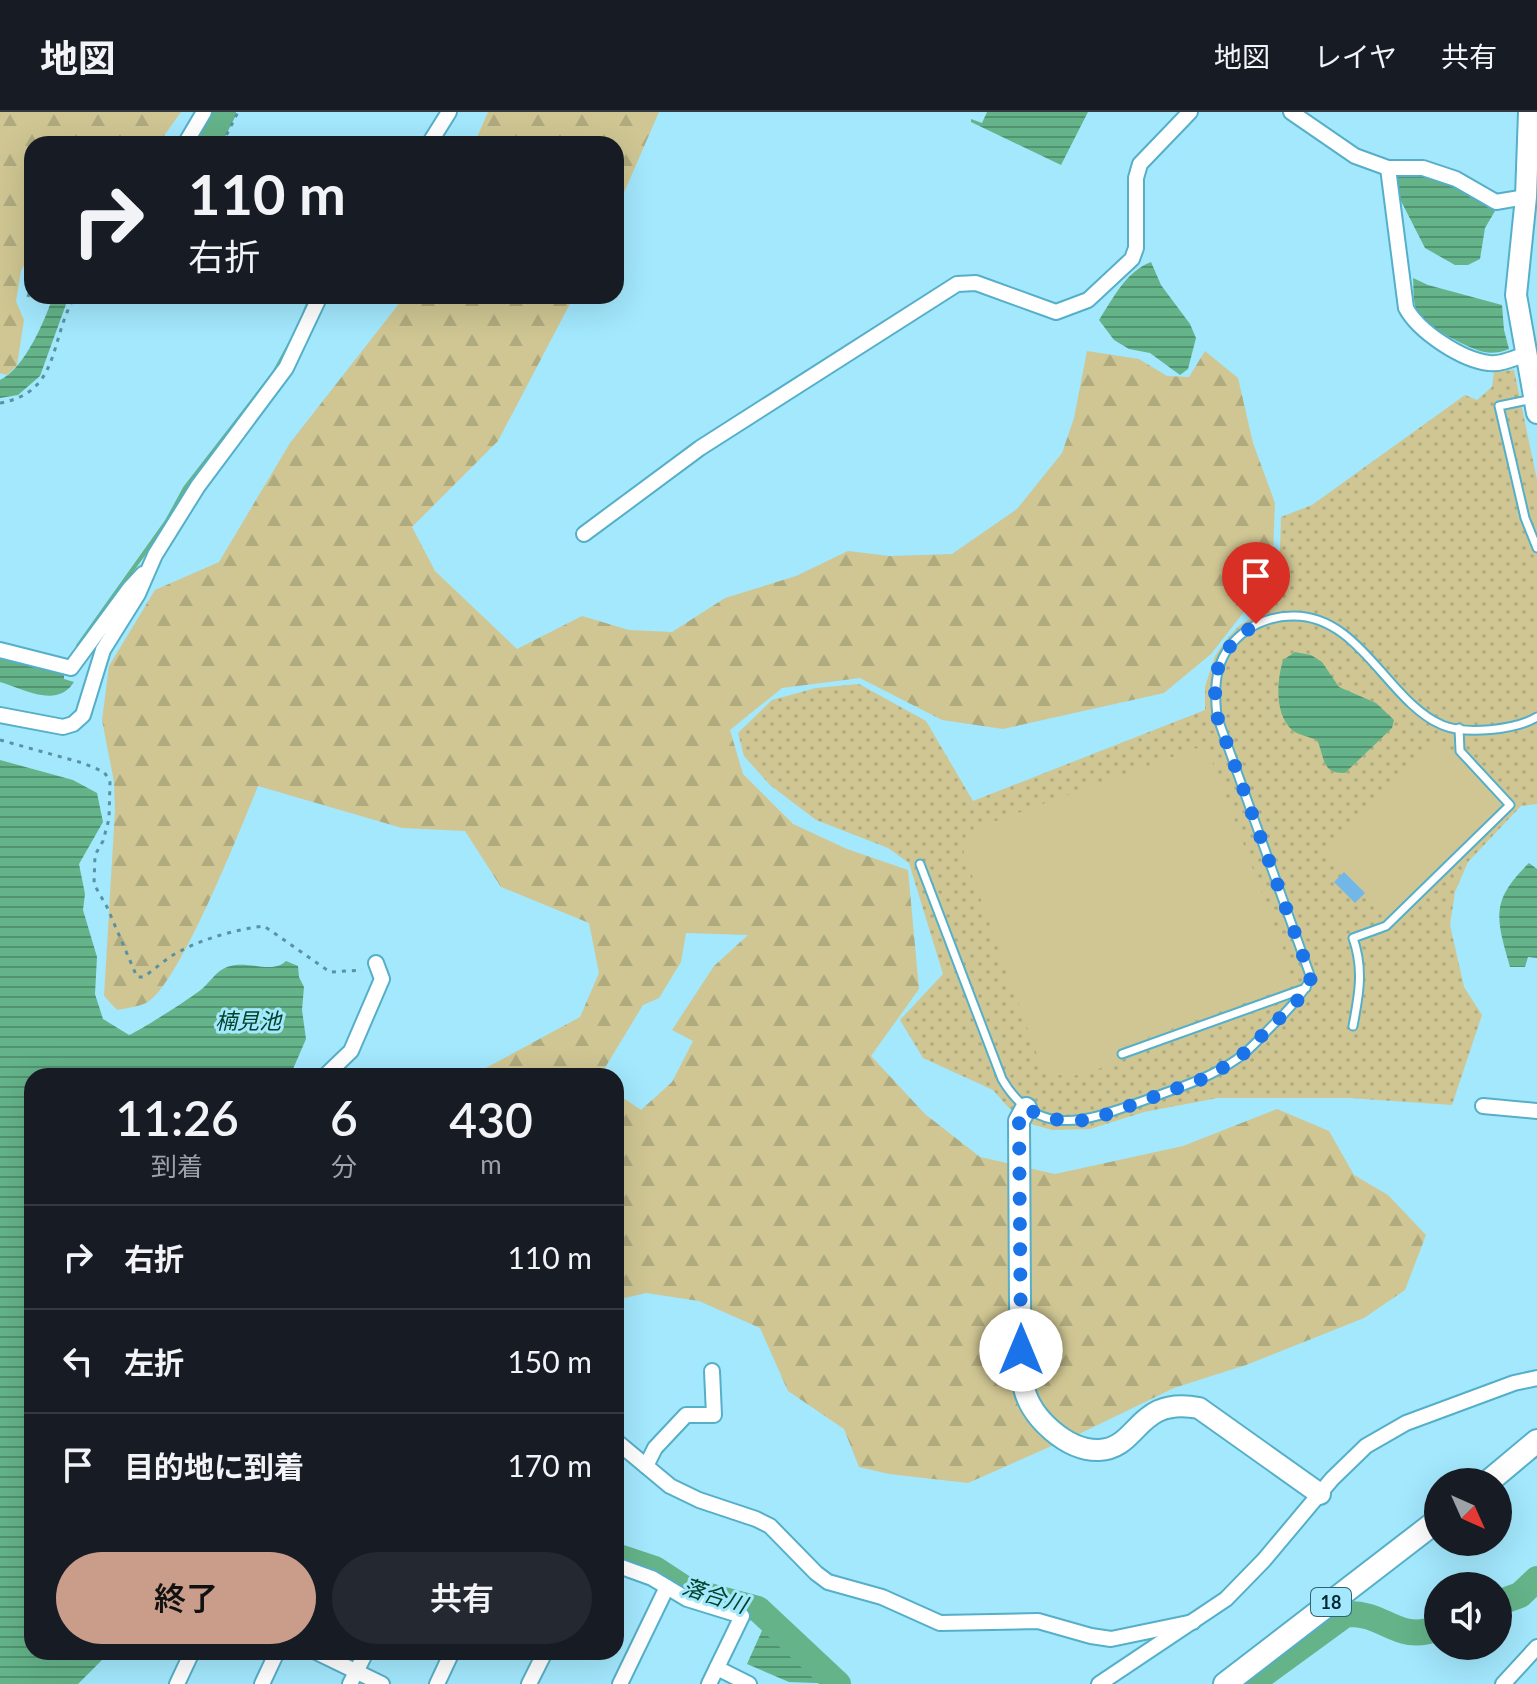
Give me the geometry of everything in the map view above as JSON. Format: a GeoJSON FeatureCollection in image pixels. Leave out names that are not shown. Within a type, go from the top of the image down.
{"type":"FeatureCollection","features":[{"type":"Feature","properties":{"kind":"main road"},"geometry":{"type":"LineString","coordinates":[[1505,1468],[1537,1441]]}},
{"type":"Feature","properties":{"kind":"main road","name":"18"},"geometry":{"type":"LineString","coordinates":[[1225,1684],[1424,1531]]}},
{"type":"Feature","properties":{"kind":"street"},"geometry":{"type":"LineString","coordinates":[[190,136],[204,112]]}},
{"type":"Feature","properties":{"kind":"street"},"geometry":{"type":"LineString","coordinates":[[434,136],[449,112]]}},
{"type":"Feature","properties":{"kind":"street"},"geometry":{"type":"LineString","coordinates":[[584,534],[700,448],[957,284],[976,283],[1056,312],[1088,300],[1132,259],[1136,248],[1136,178],[1140,164],[1190,112]]}},
{"type":"Feature","properties":{"kind":"street"},"geometry":{"type":"LineString","coordinates":[[1291,112],[1355,156],[1388,168],[1423,168],[1456,179],[1496,202],[1526,197]]}},
{"type":"Feature","properties":{"kind":"street"},"geometry":{"type":"LineString","coordinates":[[1529,112],[1533,138],[1516,295],[1536,406]]}},
{"type":"Feature","properties":{"kind":"street"},"geometry":{"type":"LineString","coordinates":[[1388,168],[1406,308],[1414,322],[1471,359],[1492,364],[1526,354]]}},
{"type":"Feature","properties":{"kind":"street"},"geometry":{"type":"LineString","coordinates":[[0,715],[63,727],[79,720],[86,708],[103,650],[138,594],[149,568],[198,486],[286,368],[316,304]]}},
{"type":"Feature","properties":{"kind":"street"},"geometry":{"type":"LineString","coordinates":[[0,650],[71,668],[130,588],[149,568]]}},
{"type":"Feature","properties":{"kind":"street"},"geometry":{"type":"LineString","coordinates":[[333,1068],[351,1051],[382,979],[376,963]]}},
{"type":"Feature","properties":{"kind":"street"},"geometry":{"type":"LineString","coordinates":[[1483,1106],[1537,1111]]}},
{"type":"Feature","properties":{"kind":"street"},"geometry":{"type":"LineString","coordinates":[[1026,1108],[1019,1121],[1021,1350],[1024,1389],[1036,1414],[1079,1448],[1102,1450],[1120,1442],[1159,1409],[1179,1404],[1199,1408],[1320,1494]]}},
{"type":"Feature","properties":{"kind":"street"},"geometry":{"type":"LineString","coordinates":[[646,1466],[655,1448],[686,1415],[714,1415],[712,1371]]}},
{"type":"Feature","properties":{"kind":"street"},"geometry":{"type":"LineString","coordinates":[[1099,1684],[1226,1599],[1366,1446],[1406,1423],[1514,1383],[1537,1378]]}},
{"type":"Feature","properties":{"kind":"street"},"geometry":{"type":"LineString","coordinates":[[624,1448],[680,1491],[770,1526],[828,1582],[882,1597],[940,1623],[1038,1621],[1079,1634],[1111,1639],[1193,1622]]}},
{"type":"Feature","properties":{"kind":"street"},"geometry":{"type":"LineString","coordinates":[[624,1568],[652,1578],[687,1599],[742,1616],[709,1684]]}},
{"type":"Feature","properties":{"kind":"street"},"geometry":{"type":"LineString","coordinates":[[620,1684],[667,1587]]}},
{"type":"Feature","properties":{"kind":"street"},"geometry":{"type":"LineString","coordinates":[[1503,1684],[1537,1647]]}},
{"type":"Feature","properties":{"kind":"street"},"geometry":{"type":"LineString","coordinates":[[177,1684],[188,1660]]}},
{"type":"Feature","properties":{"kind":"street"},"geometry":{"type":"LineString","coordinates":[[262,1684],[273,1660]]}},
{"type":"Feature","properties":{"kind":"street"},"geometry":{"type":"LineString","coordinates":[[327,1660],[353,1678],[382,1684]]}},
{"type":"Feature","properties":{"kind":"street"},"geometry":{"type":"LineString","coordinates":[[353,1678],[362,1660]]}},
{"type":"Feature","properties":{"kind":"street"},"geometry":{"type":"LineString","coordinates":[[437,1684],[448,1660]]}},
{"type":"Feature","properties":{"kind":"street"},"geometry":{"type":"LineString","coordinates":[[529,1684],[541,1660]]}},
{"type":"Feature","properties":{"kind":"street"},"geometry":{"type":"LineString","coordinates":[[717,1668],[749,1684]]}},
{"type":"Feature","properties":{"kind":"lane"},"geometry":{"type":"LineString","coordinates":[[1536,406],[1499,406],[1525,518],[1537,548]]}},
{"type":"Feature","properties":{"kind":"lane"},"geometry":{"type":"LineString","coordinates":[[920,864],[1011,1096],[1045,1118],[1091,1120],[1208,1077],[1239,1058],[1303,995],[1311,978],[1217,716],[1213,688],[1218,665],[1240,635],[1256,624],[1277,616],[1322,620],[1342,632],[1425,715],[1444,726],[1498,729],[1529,722],[1537,717]]}},
{"type":"Feature","properties":{"kind":"lane"},"geometry":{"type":"LineString","coordinates":[[1353,1026],[1361,976],[1360,956],[1353,938],[1386,926],[1510,805],[1460,751],[1459,728]]}},
{"type":"Feature","properties":{"kind":"lane"},"geometry":{"type":"LineString","coordinates":[[1122,1054],[1306,988]]}},
{"type":"Feature","properties":{"kind":"path"},"geometry":{"type":"LineString","coordinates":[[226,136],[238,112]]}},
{"type":"Feature","properties":{"kind":"path"},"geometry":{"type":"LineString","coordinates":[[0,403],[20,400],[40,383],[72,304]]}},
{"type":"Feature","properties":{"kind":"path"},"geometry":{"type":"LineString","coordinates":[[0,740],[83,763],[104,772],[110,781],[109,819],[95,855],[94,884],[137,977],[143,977],[173,955],[199,943],[239,929],[264,926],[330,972],[359,971],[376,963]]}},
{"type":"Feature","properties":{"kind":"green space"},"geometry":{"type":"Polygon","coordinates":[[[0,112],[181,112],[164,136],[24,136],[24,266],[16,301],[24,320],[17,365],[7,375],[0,373],[0,112]]]}},
{"type":"Feature","properties":{"kind":"green space"},"geometry":{"type":"Polygon","coordinates":[[[488,112],[659,112],[624,193],[624,136],[478,136],[488,112]]]}},
{"type":"Feature","properties":{"kind":"green space"},"geometry":{"type":"Polygon","coordinates":[[[399,304],[570,304],[498,441],[412,527],[435,571],[517,649],[582,616],[629,630],[672,632],[725,598],[796,576],[848,551],[890,556],[952,554],[1017,509],[1062,453],[1074,418],[1087,351],[1139,359],[1167,376],[1189,377],[1205,351],[1238,378],[1253,443],[1275,503],[1272,576],[1211,654],[1164,693],[1003,729],[942,720],[860,678],[782,688],[730,730],[743,774],[793,824],[847,849],[908,870],[919,989],[871,1056],[925,1114],[980,1157],[1055,1174],[1183,1146],[1277,1109],[1329,1131],[1354,1175],[1388,1195],[1426,1235],[1405,1290],[1364,1318],[1246,1365],[1174,1388],[968,1483],[889,1474],[859,1467],[844,1429],[788,1391],[760,1328],[699,1301],[646,1293],[624,1298],[624,1098],[641,1110],[672,1082],[693,1041],[672,1030],[714,966],[748,935],[686,933],[681,962],[659,998],[643,1005],[605,1068],[486,1068],[580,1017],[599,973],[589,923],[501,887],[465,831],[402,828],[258,786],[208,904],[175,968],[146,1003],[117,1010],[104,996],[115,810],[114,782],[102,720],[109,666],[155,590],[219,562],[290,443],[399,304]]]}},
{"type":"Feature","properties":{"kind":"green space"},"geometry":{"type":"Polygon","coordinates":[[[1514,370],[1537,480],[1537,804],[1521,806],[1468,862],[1455,892],[1450,925],[1464,987],[1482,1015],[1452,1105],[1349,1098],[1218,1098],[1144,1112],[1090,1129],[1052,1130],[1031,1124],[1008,1107],[993,1090],[923,1058],[900,1020],[943,974],[909,863],[888,848],[816,820],[770,785],[744,756],[738,733],[772,700],[816,688],[859,684],[926,721],[973,801],[1205,710],[1205,687],[1215,656],[1240,625],[1261,612],[1279,581],[1281,517],[1312,505],[1465,395],[1477,400],[1492,387],[1494,372],[1514,370]]]}},
{"type":"Feature","properties":{"kind":"green space"},"geometry":{"type":"Polygon","coordinates":[[[1440,739],[1503,805],[1385,918],[1322,853],[1440,739]]]}},
{"type":"Feature","properties":{"kind":"green space"},"geometry":{"type":"Polygon","coordinates":[[[1197,748],[1212,761],[1290,967],[1287,980],[1281,989],[1273,993],[1120,1047],[1124,1059],[1087,1073],[1063,1076],[1053,1072],[1043,1065],[1036,1052],[964,853],[964,839],[974,829],[1197,748]]]}},
{"type":"Feature","properties":{"kind":"water"},"geometry":{"type":"Polygon","coordinates":[[[987,112],[1088,112],[1061,165],[971,122],[971,119],[982,123],[987,112]]]}},
{"type":"Feature","properties":{"kind":"water"},"geometry":{"type":"Polygon","coordinates":[[[1397,172],[1449,185],[1495,211],[1485,228],[1480,259],[1468,265],[1455,265],[1425,248],[1401,201],[1397,172]]]}},
{"type":"Feature","properties":{"kind":"water"},"geometry":{"type":"Polygon","coordinates":[[[1151,262],[1161,285],[1190,324],[1196,338],[1188,369],[1180,375],[1150,353],[1129,349],[1114,340],[1099,320],[1127,279],[1151,262]]]}},
{"type":"Feature","properties":{"kind":"water"},"geometry":{"type":"Polygon","coordinates":[[[1413,278],[1502,305],[1509,349],[1484,352],[1459,342],[1424,320],[1414,302],[1413,278]]]}},
{"type":"Feature","properties":{"kind":"water"},"geometry":{"type":"Polygon","coordinates":[[[50,304],[66,304],[40,376],[18,395],[0,398],[0,380],[17,366],[39,331],[50,304]]]}},
{"type":"Feature","properties":{"kind":"water"},"geometry":{"type":"Polygon","coordinates":[[[1295,652],[1311,655],[1322,662],[1339,687],[1376,703],[1394,720],[1392,728],[1345,773],[1332,771],[1325,763],[1317,740],[1292,730],[1282,715],[1278,696],[1281,668],[1283,660],[1295,652]]]}},
{"type":"Feature","properties":{"kind":"water"},"geometry":{"type":"Polygon","coordinates":[[[0,657],[64,673],[64,679],[74,682],[59,694],[49,696],[29,692],[0,682],[0,657]]]}},
{"type":"Feature","properties":{"kind":"water","name":"楠見池"},"geometry":{"type":"Polygon","coordinates":[[[0,760],[73,780],[97,793],[103,822],[79,864],[85,894],[83,910],[97,957],[95,994],[103,1019],[129,1035],[198,992],[227,967],[274,967],[286,961],[298,966],[304,987],[302,1010],[306,1039],[293,1068],[24,1068],[24,1660],[102,1660],[78,1684],[0,1684],[0,760]]]}},
{"type":"Feature","properties":{"kind":"water"},"geometry":{"type":"Polygon","coordinates":[[[1529,863],[1537,869],[1537,958],[1528,957],[1525,967],[1510,967],[1500,923],[1502,900],[1516,876],[1529,863]]]}},
{"type":"Feature","properties":{"kind":"water"},"geometry":{"type":"Polygon","coordinates":[[[769,1615],[844,1684],[789,1682],[747,1664],[769,1615]]]}},
{"type":"Feature","properties":{"kind":"building"},"geometry":{"type":"Polygon","coordinates":[[[1344,872],[1365,893],[1355,903],[1334,882],[1344,872]]]}},
{"type":"Feature","properties":{"kind":"waterway"},"geometry":{"type":"LineString","coordinates":[[211,136],[223,112]]}},
{"type":"Feature","properties":{"kind":"waterway"},"geometry":{"type":"LineString","coordinates":[[304,314],[308,304]]}},
{"type":"Feature","properties":{"kind":"waterway"},"geometry":{"type":"LineString","coordinates":[[78,646],[167,521],[185,488],[274,373],[292,340]]}},
{"type":"Feature","properties":{"kind":"waterway","name":"落合川"},"geometry":{"type":"LineString","coordinates":[[624,1559],[655,1569],[687,1590],[758,1609],[838,1684]]}},
{"type":"Feature","properties":{"kind":"waterway","name":"落合川"},"geometry":{"type":"LineString","coordinates":[[1512,1598],[1520,1595],[1537,1579]]}},
{"type":"Feature","properties":{"kind":"waterway","name":"落合川"},"geometry":{"type":"LineString","coordinates":[[1250,1684],[1346,1614],[1371,1618],[1401,1630],[1424,1632]]}},
{"type":"Feature","properties":{"kind":"route"},"geometry":{"type":"LineString","coordinates":[[1021,1350],[1019,1121],[1026,1108],[1045,1118],[1091,1120],[1208,1077],[1239,1058],[1303,995],[1311,978],[1217,716],[1213,688],[1218,665],[1240,635],[1256,624]]}}]}
